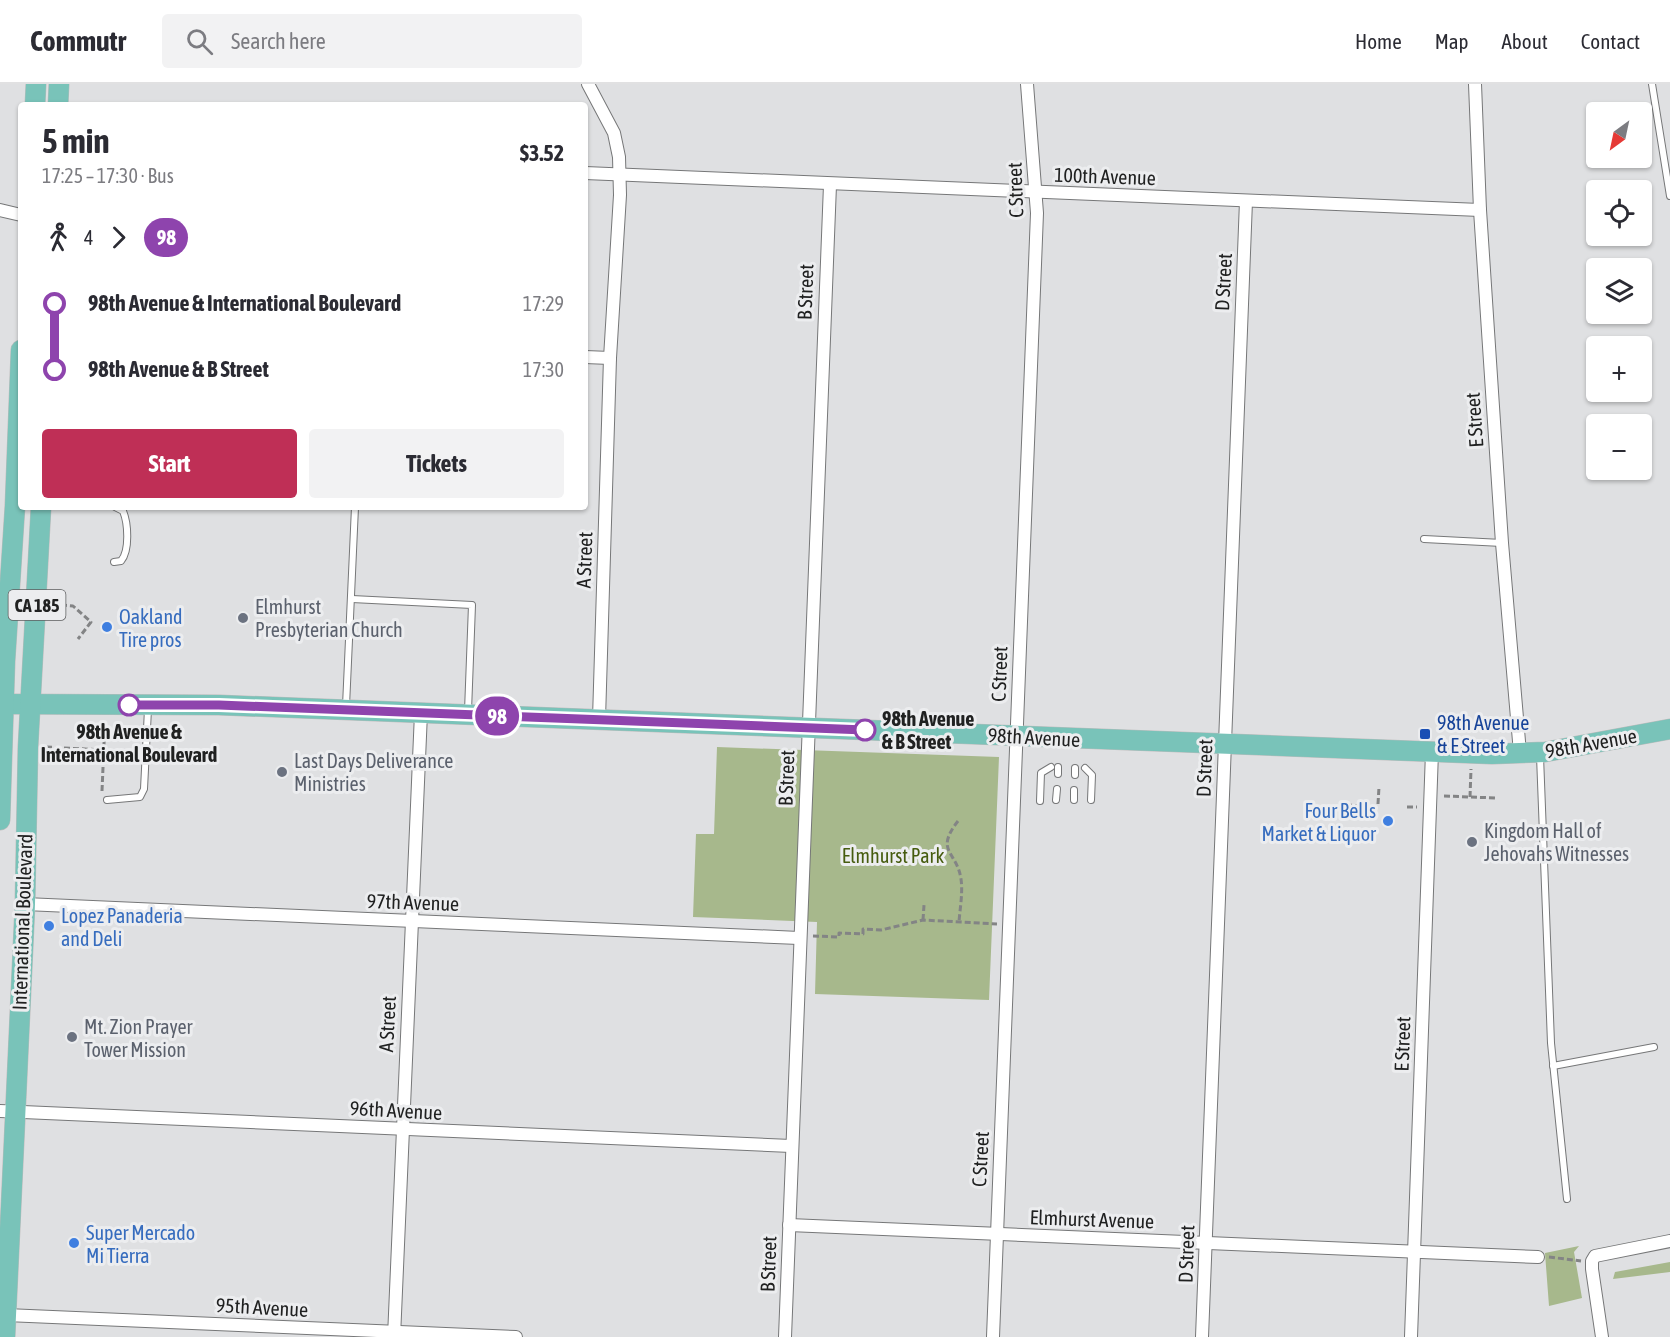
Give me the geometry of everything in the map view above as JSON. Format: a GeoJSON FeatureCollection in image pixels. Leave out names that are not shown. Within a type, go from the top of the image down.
{"type":"FeatureCollection","features":[{"type":"Feature","properties":{"kind":"main road"},"geometry":{"type":"LineString","coordinates":[[35,102],[36,84]]}},
{"type":"Feature","properties":{"kind":"main road"},"geometry":{"type":"LineString","coordinates":[[58,102],[59,84]]}},
{"type":"Feature","properties":{"kind":"main road","name":"International Boulevard"},"geometry":{"type":"LineString","coordinates":[[0,820],[2,704],[18,406]]}},
{"type":"Feature","properties":{"kind":"main road","name":"International Boulevard"},"geometry":{"type":"LineString","coordinates":[[5,1337],[7,1111],[25,904],[28,747],[38,603],[41,510]]}},
{"type":"Feature","properties":{"kind":"main road","name":"98th Avenue"},"geometry":{"type":"LineString","coordinates":[[2,704],[105,704],[345,710],[1471,753],[1540,752],[1670,729]]}},
{"type":"Feature","properties":{"kind":"street","name":"A Street"},"geometry":{"type":"LineString","coordinates":[[588,84],[614,133],[619,174],[618,267],[610,358],[599,719]]}},
{"type":"Feature","properties":{"kind":"street","name":"C Street"},"geometry":{"type":"LineString","coordinates":[[993,1337],[1036,192],[1027,84]]}},
{"type":"Feature","properties":{"kind":"street","name":"E Street"},"geometry":{"type":"LineString","coordinates":[[1475,84],[1480,210],[1502,543],[1520,753]]}},
{"type":"Feature","properties":{"kind":"street","name":"100th Avenue"},"geometry":{"type":"LineString","coordinates":[[588,173],[830,185],[1480,210]]}},
{"type":"Feature","properties":{"kind":"street","name":"B Street"},"geometry":{"type":"LineString","coordinates":[[785,1337],[830,185]]}},
{"type":"Feature","properties":{"kind":"street","name":"D Street"},"geometry":{"type":"LineString","coordinates":[[1202,1337],[1246,201]]}},
{"type":"Feature","properties":{"kind":"street"},"geometry":{"type":"LineString","coordinates":[[0,210],[18,214]]}},
{"type":"Feature","properties":{"kind":"street"},"geometry":{"type":"LineString","coordinates":[[588,357],[610,358]]}},
{"type":"Feature","properties":{"kind":"street","name":"A Street"},"geometry":{"type":"LineString","coordinates":[[394,1334],[421,713]]}},
{"type":"Feature","properties":{"kind":"street","name":"E Street"},"geometry":{"type":"LineString","coordinates":[[1411,1337],[1432,752]]}},
{"type":"Feature","properties":{"kind":"street","name":"97th Avenue"},"geometry":{"type":"LineString","coordinates":[[25,904],[799,938]]}},
{"type":"Feature","properties":{"kind":"street","name":"96th Avenue"},"geometry":{"type":"LineString","coordinates":[[7,1111],[791,1146]]}},
{"type":"Feature","properties":{"kind":"street","name":"Elmhurst Avenue"},"geometry":{"type":"LineString","coordinates":[[789,1226],[1541,1257]]}},
{"type":"Feature","properties":{"kind":"street"},"geometry":{"type":"LineString","coordinates":[[1602,1337],[1592,1261],[1595,1256],[1670,1241]]}},
{"type":"Feature","properties":{"kind":"street","name":"95th Avenue"},"geometry":{"type":"LineString","coordinates":[[6,1315],[394,1334],[516,1337]]}},
{"type":"Feature","properties":{"kind":"lane"},"geometry":{"type":"LineString","coordinates":[[1652,84],[1670,196]]}},
{"type":"Feature","properties":{"kind":"lane"},"geometry":{"type":"LineString","coordinates":[[114,561],[121,561],[125,555],[126,519],[121,510]]}},
{"type":"Feature","properties":{"kind":"lane"},"geometry":{"type":"LineString","coordinates":[[345,710],[355,510]]}},
{"type":"Feature","properties":{"kind":"lane"},"geometry":{"type":"LineString","coordinates":[[1424,539],[1502,543]]}},
{"type":"Feature","properties":{"kind":"lane"},"geometry":{"type":"LineString","coordinates":[[352,599],[472,605],[468,715]]}},
{"type":"Feature","properties":{"kind":"lane"},"geometry":{"type":"LineString","coordinates":[[107,800],[140,797],[144,789],[149,705]]}},
{"type":"Feature","properties":{"kind":"lane"},"geometry":{"type":"LineString","coordinates":[[1540,752],[1553,1066],[1567,1199]]}},
{"type":"Feature","properties":{"kind":"lane"},"geometry":{"type":"LineString","coordinates":[[1085,768],[1092,775],[1091,800]]}},
{"type":"Feature","properties":{"kind":"lane"},"geometry":{"type":"LineString","coordinates":[[1040,801],[1041,773],[1056,769]]}},
{"type":"Feature","properties":{"kind":"lane"},"geometry":{"type":"LineString","coordinates":[[1056,800],[1057,789]]}},
{"type":"Feature","properties":{"kind":"lane"},"geometry":{"type":"LineString","coordinates":[[1074,790],[1074,800]]}},
{"type":"Feature","properties":{"kind":"lane"},"geometry":{"type":"LineString","coordinates":[[1553,1066],[1654,1047]]}},
{"type":"Feature","properties":{"kind":"path"},"geometry":{"type":"LineString","coordinates":[[38,603],[73,606],[91,622],[78,639]]}},
{"type":"Feature","properties":{"kind":"path"},"geometry":{"type":"LineString","coordinates":[[102,791],[105,704]]}},
{"type":"Feature","properties":{"kind":"path"},"geometry":{"type":"LineString","coordinates":[[28,747],[104,750]]}},
{"type":"Feature","properties":{"kind":"path"},"geometry":{"type":"LineString","coordinates":[[1470,797],[1471,753]]}},
{"type":"Feature","properties":{"kind":"path"},"geometry":{"type":"LineString","coordinates":[[1378,804],[1379,787]]}},
{"type":"Feature","properties":{"kind":"path"},"geometry":{"type":"LineString","coordinates":[[1431,795],[1496,798]]}},
{"type":"Feature","properties":{"kind":"path"},"geometry":{"type":"LineString","coordinates":[[1346,805],[1369,806]]}},
{"type":"Feature","properties":{"kind":"path"},"geometry":{"type":"LineString","coordinates":[[958,821],[946,843],[948,854],[961,879],[959,922]]}},
{"type":"Feature","properties":{"kind":"path"},"geometry":{"type":"LineString","coordinates":[[923,920],[924,905]]}},
{"type":"Feature","properties":{"kind":"path"},"geometry":{"type":"LineString","coordinates":[[799,938],[839,937],[839,933],[863,934],[863,929],[881,930],[923,920],[1008,925]]}},
{"type":"Feature","properties":{"kind":"path"},"geometry":{"type":"LineString","coordinates":[[1541,1257],[1592,1261]]}},
{"type":"Feature","properties":{"kind":"green space","name":"Elmhurst Park"},"geometry":{"type":"Polygon","coordinates":[[[717,747],[999,757],[989,1000],[815,994],[817,922],[693,917],[696,834],[714,834],[717,747]]]}},
{"type":"Feature","properties":{"kind":"green space"},"geometry":{"type":"Polygon","coordinates":[[[1579,1246],[1574,1252],[1582,1298],[1549,1306],[1545,1253],[1579,1246]]]}},
{"type":"Feature","properties":{"kind":"green space"},"geometry":{"type":"Polygon","coordinates":[[[1670,1262],[1670,1272],[1613,1279],[1615,1272],[1670,1262]]]}},
{"type":"Feature","properties":{"kind":"bus line","name":"98"},"geometry":{"type":"LineString","coordinates":[[129,705],[219,705],[865,730]]}},
{"type":"Feature","properties":{"kind":"place","name":"Elmhurst Presbyterian Church"},"geometry":{"type":"Point","coordinates":[243,618]}},
{"type":"Feature","properties":{"kind":"place","name":"Oakland Tire pros"},"geometry":{"type":"Point","coordinates":[107,627]}},
{"type":"Feature","properties":{"kind":"place","name":"98th Avenue & International Boulevard"},"geometry":{"type":"Point","coordinates":[129,705]}},
{"type":"Feature","properties":{"kind":"place","name":"98th Avenue & B Street"},"geometry":{"type":"Point","coordinates":[865,730]}},
{"type":"Feature","properties":{"kind":"place","name":"98th Avenue & E Street"},"geometry":{"type":"Point","coordinates":[1425,734]}},
{"type":"Feature","properties":{"kind":"place","name":"Last Days Deliverance Ministries"},"geometry":{"type":"Point","coordinates":[282,772]}},
{"type":"Feature","properties":{"kind":"place","name":"Four Bells Market & Liquor"},"geometry":{"type":"Point","coordinates":[1388,821]}},
{"type":"Feature","properties":{"kind":"place","name":"Kingdom Hall of Jehovahs Witnesses"},"geometry":{"type":"Point","coordinates":[1472,842]}},
{"type":"Feature","properties":{"kind":"place","name":"Lopez Panaderia and Deli"},"geometry":{"type":"Point","coordinates":[49,926]}},
{"type":"Feature","properties":{"kind":"place","name":"Mt. Zion Prayer Tower Mission"},"geometry":{"type":"Point","coordinates":[72,1037]}},
{"type":"Feature","properties":{"kind":"place","name":"Super Mercado Mi Tierra"},"geometry":{"type":"Point","coordinates":[74,1243]}}]}
